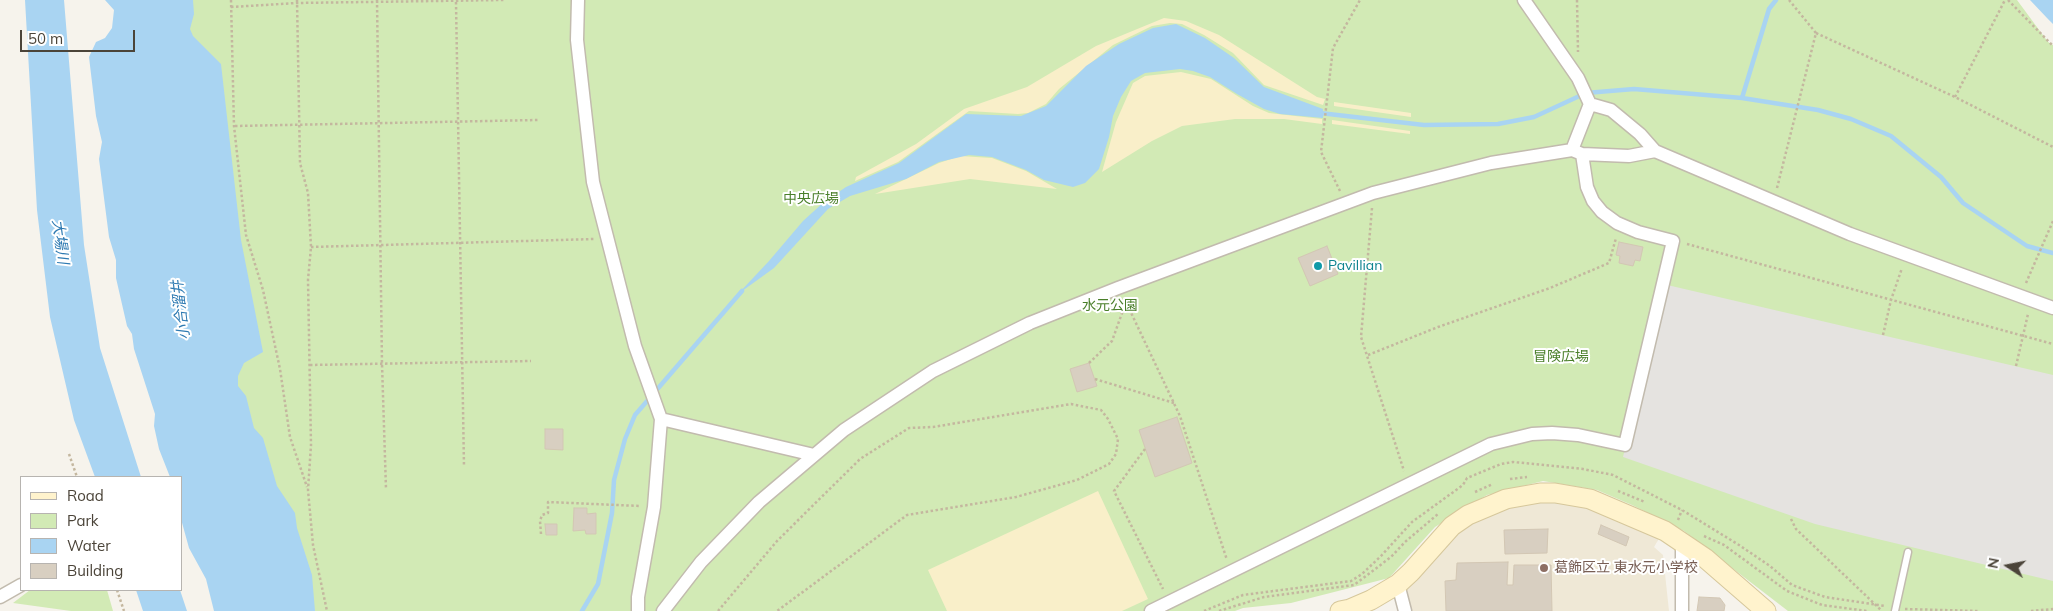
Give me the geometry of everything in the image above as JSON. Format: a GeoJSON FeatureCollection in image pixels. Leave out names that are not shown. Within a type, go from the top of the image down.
{"type":"FeatureCollection","features":[{"type":"Feature","properties":{"kind":"street"},"geometry":{"type":"LineString","coordinates":[[578,0],[577,40],[593,182],[606,239],[635,346],[661,419],[654,507],[638,597],[638,611]]}},
{"type":"Feature","properties":{"kind":"street"},"geometry":{"type":"LineString","coordinates":[[1151,611],[1491,444],[1532,434],[1552,432],[1578,435],[1625,445],[1673,241],[1638,232],[1619,224],[1602,212],[1593,201],[1577,152],[1590,102],[1580,82],[1524,0]]}},
{"type":"Feature","properties":{"kind":"street"},"geometry":{"type":"LineString","coordinates":[[1590,102],[1611,110],[1640,134],[1655,151],[1773,202],[1906,254],[2053,308]]}},
{"type":"Feature","properties":{"kind":"street"},"geometry":{"type":"LineString","coordinates":[[663,611],[702,562],[759,502],[844,430],[933,371],[1030,323],[1118,288],[1373,193],[1491,162],[1577,152],[1629,156],[1655,151]]}},
{"type":"Feature","properties":{"kind":"street"},"geometry":{"type":"LineString","coordinates":[[661,419],[814,455]]}},
{"type":"Feature","properties":{"kind":"street"},"geometry":{"type":"LineString","coordinates":[[1340,611],[1371,600],[1398,584],[1452,526],[1468,515],[1488,505],[1526,494],[1555,493],[1590,499],[1665,530],[1688,533],[1705,558],[1766,611]]}},
{"type":"Feature","properties":{"kind":"street"},"geometry":{"type":"LineString","coordinates":[[1682,611],[1688,533]]}},
{"type":"Feature","properties":{"kind":"street"},"geometry":{"type":"LineString","coordinates":[[1398,584],[1406,611]]}},
{"type":"Feature","properties":{"kind":"street"},"geometry":{"type":"LineString","coordinates":[[0,596],[20,586]]}},
{"type":"Feature","properties":{"kind":"lane"},"geometry":{"type":"LineString","coordinates":[[1895,609],[1908,552]]}},
{"type":"Feature","properties":{"kind":"path"},"geometry":{"type":"LineString","coordinates":[[231,0],[234,126],[246,235],[263,290],[280,369],[290,437],[308,490]]}},
{"type":"Feature","properties":{"kind":"path"},"geometry":{"type":"LineString","coordinates":[[231,7],[297,2],[456,2],[504,0]]}},
{"type":"Feature","properties":{"kind":"path"},"geometry":{"type":"LineString","coordinates":[[1345,203],[1321,152],[1333,48],[1360,0]]}},
{"type":"Feature","properties":{"kind":"path"},"geometry":{"type":"LineString","coordinates":[[1577,0],[1580,82]]}},
{"type":"Feature","properties":{"kind":"path"},"geometry":{"type":"LineString","coordinates":[[1789,0],[1816,33],[1955,97],[2053,147]]}},
{"type":"Feature","properties":{"kind":"path"},"geometry":{"type":"LineString","coordinates":[[1955,97],[2007,0],[2053,46]]}},
{"type":"Feature","properties":{"kind":"path"},"geometry":{"type":"LineString","coordinates":[[377,1],[382,364],[386,489]]}},
{"type":"Feature","properties":{"kind":"path"},"geometry":{"type":"LineString","coordinates":[[297,2],[300,163],[308,193],[311,246],[308,280],[310,365],[308,490],[313,544],[327,611]]}},
{"type":"Feature","properties":{"kind":"path"},"geometry":{"type":"LineString","coordinates":[[456,2],[464,466]]}},
{"type":"Feature","properties":{"kind":"path"},"geometry":{"type":"LineString","coordinates":[[1773,202],[1816,33]]}},
{"type":"Feature","properties":{"kind":"path"},"geometry":{"type":"LineString","coordinates":[[234,126],[538,120]]}},
{"type":"Feature","properties":{"kind":"path"},"geometry":{"type":"LineString","coordinates":[[1373,193],[1362,337],[1408,484]]}},
{"type":"Feature","properties":{"kind":"path"},"geometry":{"type":"LineString","coordinates":[[2016,366],[2022,336],[2026,298],[2053,220]]}},
{"type":"Feature","properties":{"kind":"path"},"geometry":{"type":"LineString","coordinates":[[1368,355],[1550,288],[1609,263],[1619,224]]}},
{"type":"Feature","properties":{"kind":"path"},"geometry":{"type":"LineString","coordinates":[[311,246],[606,239]]}},
{"type":"Feature","properties":{"kind":"path"},"geometry":{"type":"LineString","coordinates":[[1673,241],[2053,344]]}},
{"type":"Feature","properties":{"kind":"path"},"geometry":{"type":"LineString","coordinates":[[1883,335],[1890,300],[1906,254]]}},
{"type":"Feature","properties":{"kind":"path"},"geometry":{"type":"LineString","coordinates":[[1118,288],[1180,416],[1230,571]]}},
{"type":"Feature","properties":{"kind":"path"},"geometry":{"type":"LineString","coordinates":[[1090,363],[1112,341],[1126,302]]}},
{"type":"Feature","properties":{"kind":"path"},"geometry":{"type":"LineString","coordinates":[[310,365],[531,361]]}},
{"type":"Feature","properties":{"kind":"path"},"geometry":{"type":"LineString","coordinates":[[1095,379],[1174,403]]}},
{"type":"Feature","properties":{"kind":"path"},"geometry":{"type":"LineString","coordinates":[[718,611],[777,541],[860,459],[909,428],[934,427],[1071,404],[1101,410],[1108,419],[1118,439],[1116,454],[1109,464],[1077,480],[1016,497],[907,515],[777,611]]}},
{"type":"Feature","properties":{"kind":"path"},"geometry":{"type":"LineString","coordinates":[[1145,449],[1114,491],[1169,602]]}},
{"type":"Feature","properties":{"kind":"path"},"geometry":{"type":"LineString","coordinates":[[69,454],[78,476]]}},
{"type":"Feature","properties":{"kind":"path"},"geometry":{"type":"LineString","coordinates":[[1204,611],[1243,595],[1351,581],[1362,574],[1381,556],[1412,522],[1463,485],[1467,478],[1501,464],[1512,462],[1568,467],[1613,475],[1682,510],[1739,545],[1770,566],[1792,585],[1825,597],[1895,609],[1978,611]]}},
{"type":"Feature","properties":{"kind":"path"},"geometry":{"type":"LineString","coordinates":[[1506,480],[1530,476]]}},
{"type":"Feature","properties":{"kind":"path"},"geometry":{"type":"LineString","coordinates":[[1472,494],[1498,483]]}},
{"type":"Feature","properties":{"kind":"path"},"geometry":{"type":"LineString","coordinates":[[1615,490],[1653,506]]}},
{"type":"Feature","properties":{"kind":"path"},"geometry":{"type":"LineString","coordinates":[[541,534],[540,521],[542,515],[548,513],[548,502],[654,507]]}},
{"type":"Feature","properties":{"kind":"path"},"geometry":{"type":"LineString","coordinates":[[1219,611],[1264,597],[1354,585],[1391,557],[1405,542],[1442,511]]}},
{"type":"Feature","properties":{"kind":"path"},"geometry":{"type":"LineString","coordinates":[[1790,519],[1796,528],[1882,611]]}},
{"type":"Feature","properties":{"kind":"path"},"geometry":{"type":"LineString","coordinates":[[1676,521],[1688,533],[1724,545],[1787,591],[1822,605],[1867,611]]}},
{"type":"Feature","properties":{"kind":"path"},"geometry":{"type":"LineString","coordinates":[[117,591],[124,611]]}},
{"type":"Feature","properties":{"kind":"path"},"geometry":{"type":"LineString","coordinates":[[2031,611],[2053,609]]}},
{"type":"Feature","properties":{"kind":"shaded area"},"geometry":{"type":"Polygon","coordinates":[[[1663,284],[2053,375],[2053,581],[1815,524],[1623,457],[1663,284]]]}},
{"type":"Feature","properties":{"kind":"shaded area","name":"葛飾区立 東水元小学校"},"geometry":{"type":"Polygon","coordinates":[[[1537,501],[1560,502],[1593,509],[1660,537],[1654,547],[1663,555],[1669,611],[1411,611],[1405,588],[1439,549],[1470,524],[1501,510],[1537,501]]]}},
{"type":"Feature","properties":{"kind":"green space","name":"水元公園"},"geometry":{"type":"Polygon","coordinates":[[[166,0],[2017,0],[2048,42],[2053,45],[2053,611],[1788,611],[1684,531],[1597,490],[1543,481],[1487,495],[1435,527],[1389,578],[1291,603],[1243,608],[1235,611],[285,611],[253,492],[166,0]]]}},
{"type":"Feature","properties":{"kind":"green space"},"geometry":{"type":"Polygon","coordinates":[[[29,591],[107,591],[113,611],[71,611],[13,603],[29,591]]]}},
{"type":"Feature","properties":{"kind":"sand"},"geometry":{"type":"Polygon","coordinates":[[[1164,18],[1186,21],[1219,35],[1317,97],[1325,99],[1323,105],[1264,85],[1233,53],[1182,24],[1170,23],[1152,26],[1113,45],[1059,89],[1046,104],[1028,113],[1018,114],[969,111],[898,162],[855,181],[856,177],[916,144],[964,109],[1027,87],[1096,46],[1164,18]]]}},
{"type":"Feature","properties":{"kind":"sand"},"geometry":{"type":"Polygon","coordinates":[[[1181,72],[1211,79],[1253,106],[1269,113],[1322,119],[1322,124],[1284,119],[1235,119],[1182,126],[1152,141],[1102,172],[1116,122],[1133,83],[1145,76],[1181,72]]]}},
{"type":"Feature","properties":{"kind":"sand"},"geometry":{"type":"Polygon","coordinates":[[[1334,102],[1411,113],[1411,117],[1334,106],[1334,102]]]}},
{"type":"Feature","properties":{"kind":"sand"},"geometry":{"type":"Polygon","coordinates":[[[1332,120],[1410,131],[1410,134],[1332,124],[1332,120]]]}},
{"type":"Feature","properties":{"kind":"sand"},"geometry":{"type":"Polygon","coordinates":[[[960,156],[992,158],[1026,171],[1057,189],[970,179],[875,194],[939,163],[960,156]]]}},
{"type":"Feature","properties":{"kind":"sand"},"geometry":{"type":"Polygon","coordinates":[[[1098,491],[1148,599],[1122,611],[947,611],[928,570],[1098,491]]]}},
{"type":"Feature","properties":{"kind":"water","name":"大場川"},"geometry":{"type":"Polygon","coordinates":[[[25,0],[64,0],[84,245],[100,348],[141,476],[95,476],[74,420],[50,317],[37,210],[25,0]]]}},
{"type":"Feature","properties":{"kind":"water","name":"小合溜井"},"geometry":{"type":"Polygon","coordinates":[[[105,0],[193,0],[194,14],[190,29],[193,36],[221,64],[241,240],[263,352],[244,363],[238,376],[238,386],[246,396],[254,428],[263,438],[277,486],[295,513],[297,528],[312,575],[315,611],[214,611],[206,579],[189,548],[182,523],[182,476],[170,476],[159,449],[154,426],[155,414],[134,349],[132,334],[127,326],[116,278],[116,260],[109,237],[99,159],[102,142],[96,116],[89,57],[96,42],[105,38],[112,28],[114,10],[105,0]]]}},
{"type":"Feature","properties":{"kind":"water"},"geometry":{"type":"Polygon","coordinates":[[[2030,0],[2053,0],[2053,24],[2047,18],[2030,0]]]}},
{"type":"Feature","properties":{"kind":"water"},"geometry":{"type":"Polygon","coordinates":[[[1176,24],[1205,38],[1234,58],[1264,87],[1323,109],[1323,118],[1280,114],[1264,109],[1210,77],[1193,71],[1180,69],[1145,73],[1131,81],[1121,97],[1113,116],[1099,169],[1085,183],[1073,187],[1044,180],[1026,170],[992,157],[969,155],[939,162],[906,179],[850,196],[828,209],[774,268],[738,294],[803,221],[824,202],[846,187],[899,163],[966,114],[1021,116],[1046,106],[1086,66],[1119,44],[1153,28],[1176,24]]]}},
{"type":"Feature","properties":{"kind":"water"},"geometry":{"type":"Polygon","coordinates":[[[136,591],[180,591],[187,611],[143,611],[136,591]]]}},
{"type":"Feature","properties":{"kind":"building"},"geometry":{"type":"Polygon","coordinates":[[[1619,242],[1643,247],[1640,261],[1635,260],[1633,266],[1619,263],[1620,256],[1616,255],[1619,242]]]}},
{"type":"Feature","properties":{"kind":"building","name":"Pavillian"},"geometry":{"type":"Polygon","coordinates":[[[1327,246],[1338,274],[1310,286],[1298,258],[1327,246]]]}},
{"type":"Feature","properties":{"kind":"building"},"geometry":{"type":"Polygon","coordinates":[[[1089,363],[1097,386],[1077,392],[1070,369],[1089,363]]]}},
{"type":"Feature","properties":{"kind":"building"},"geometry":{"type":"Polygon","coordinates":[[[1177,417],[1192,463],[1155,477],[1139,430],[1177,417]]]}},
{"type":"Feature","properties":{"kind":"building"},"geometry":{"type":"Polygon","coordinates":[[[545,429],[563,429],[563,450],[545,449],[545,429]]]}},
{"type":"Feature","properties":{"kind":"building"},"geometry":{"type":"Polygon","coordinates":[[[574,508],[587,508],[587,514],[596,513],[596,534],[586,534],[585,530],[573,531],[574,508]]]}},
{"type":"Feature","properties":{"kind":"building"},"geometry":{"type":"Polygon","coordinates":[[[545,524],[557,524],[557,535],[546,535],[545,524]]]}},
{"type":"Feature","properties":{"kind":"building"},"geometry":{"type":"Polygon","coordinates":[[[1601,525],[1629,537],[1626,546],[1598,534],[1601,525]]]}},
{"type":"Feature","properties":{"kind":"building"},"geometry":{"type":"Polygon","coordinates":[[[1548,529],[1547,553],[1505,554],[1504,530],[1548,529]]]}},
{"type":"Feature","properties":{"kind":"building"},"geometry":{"type":"Polygon","coordinates":[[[1508,562],[1507,585],[1513,585],[1514,565],[1551,565],[1552,611],[1446,611],[1445,581],[1456,580],[1457,563],[1508,562]]]}},
{"type":"Feature","properties":{"kind":"building"},"geometry":{"type":"Polygon","coordinates":[[[1699,597],[1720,598],[1725,605],[1724,611],[1697,611],[1699,597]]]}},
{"type":"Feature","properties":{"kind":"waterway"},"geometry":{"type":"LineString","coordinates":[[1742,98],[1769,9],[1776,0]]}},
{"type":"Feature","properties":{"kind":"waterway"},"geometry":{"type":"LineString","coordinates":[[1320,113],[1424,125],[1498,124],[1534,117],[1586,93],[1634,89],[1742,98],[1818,110],[1851,119],[1891,136],[1941,177],[1963,203],[2027,246],[2053,253]]}},
{"type":"Feature","properties":{"kind":"waterway"},"geometry":{"type":"LineString","coordinates":[[582,611],[598,584],[612,513],[614,480],[625,439],[635,415],[742,291]]}},
{"type":"Feature","properties":{"kind":"place","name":"Pavillian"},"geometry":{"type":"Point","coordinates":[1318,266]}},
{"type":"Feature","properties":{"kind":"place","name":"葛飾区立 東水元小学校"},"geometry":{"type":"Point","coordinates":[1544,568]}},
{"type":"Feature","properties":{"kind":"park label","name":"中央広場"},"geometry":{"type":"Point","coordinates":[811,199]}},
{"type":"Feature","properties":{"kind":"park label","name":"冒険広場"},"geometry":{"type":"Point","coordinates":[1561,357]}}]}
